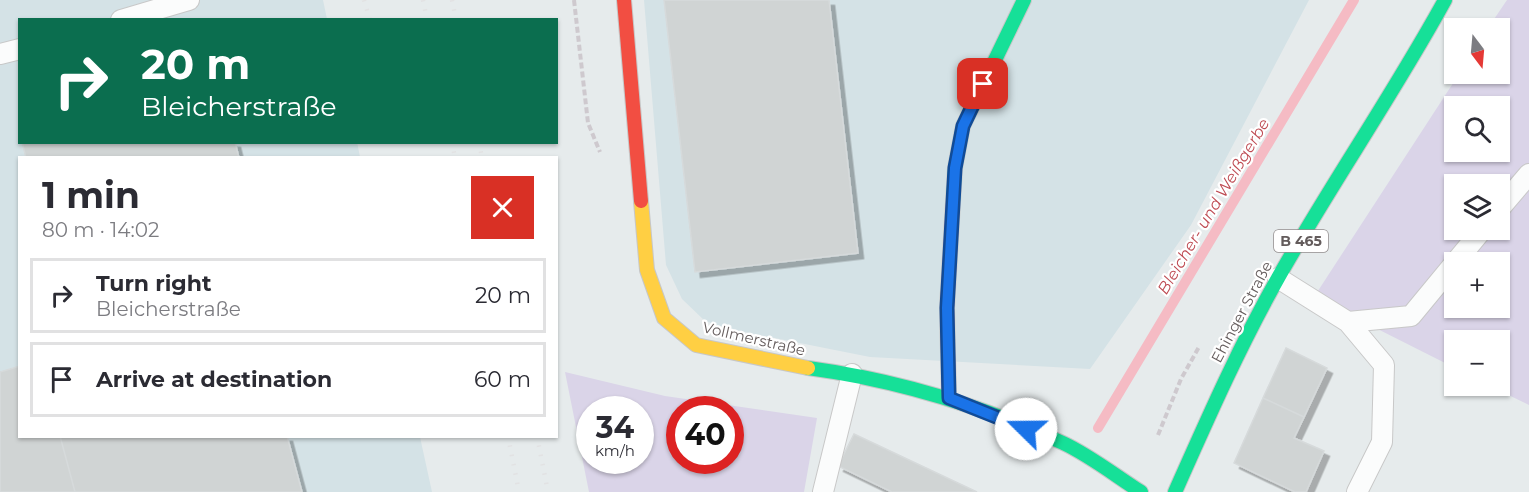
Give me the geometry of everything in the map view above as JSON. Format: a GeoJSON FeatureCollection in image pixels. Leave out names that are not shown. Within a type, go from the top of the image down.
{"type":"FeatureCollection","features":[{"type":"Feature","properties":{"kind":"street","name":"Vollmerstraße"},"geometry":{"type":"LineString","coordinates":[[624,0],[647,270],[664,318],[696,345],[787,365],[852,374],[949,398],[1065,444],[1141,492]]}},
{"type":"Feature","properties":{"kind":"street"},"geometry":{"type":"LineString","coordinates":[[949,398],[947,308],[955,168],[963,126],[1024,0]]}},
{"type":"Feature","properties":{"kind":"street","name":"Ehinger Straße"},"geometry":{"type":"LineString","coordinates":[[1175,492],[1230,368],[1278,278],[1416,55],[1445,0]]}},
{"type":"Feature","properties":{"kind":"lane"},"geometry":{"type":"LineString","coordinates":[[129,18],[189,0]]}},
{"type":"Feature","properties":{"kind":"lane"},"geometry":{"type":"LineString","coordinates":[[0,54],[18,50]]}},
{"type":"Feature","properties":{"kind":"lane"},"geometry":{"type":"LineString","coordinates":[[1510,196],[1529,174]]}},
{"type":"Feature","properties":{"kind":"lane"},"geometry":{"type":"LineString","coordinates":[[1348,322],[1411,316],[1474,240]]}},
{"type":"Feature","properties":{"kind":"lane"},"geometry":{"type":"LineString","coordinates":[[1278,278],[1348,322],[1384,365],[1382,442],[1357,492]]}},
{"type":"Feature","properties":{"kind":"lane"},"geometry":{"type":"LineString","coordinates":[[823,492],[852,374]]}},
{"type":"Feature","properties":{"kind":"shaded area"},"geometry":{"type":"Polygon","coordinates":[[[0,0],[323,0],[327,18],[18,18],[18,144],[357,144],[360,156],[18,156],[18,438],[420,438],[432,492],[0,492],[0,0]]]}},
{"type":"Feature","properties":{"kind":"shaded area"},"geometry":{"type":"Polygon","coordinates":[[[644,0],[1309,0],[1191,225],[1090,369],[870,357],[730,329],[705,321],[682,299],[666,265],[644,0]]]}},
{"type":"Feature","properties":{"kind":"shaded area"},"geometry":{"type":"Polygon","coordinates":[[[1507,0],[1529,0],[1529,405],[1510,396],[1510,330],[1444,330],[1444,362],[1314,297],[1444,97],[1444,162],[1510,162],[1510,96],[1445,96],[1452,84],[1510,84],[1510,18],[1495,18],[1507,0]]]}},
{"type":"Feature","properties":{"kind":"shaded area"},"geometry":{"type":"Polygon","coordinates":[[[565,372],[666,396],[666,474],[744,474],[744,407],[817,418],[804,492],[589,492],[585,474],[654,474],[654,396],[576,396],[576,427],[565,372]]]}},
{"type":"Feature","properties":{"kind":"building"},"geometry":{"type":"Polygon","coordinates":[[[664,0],[829,0],[858,253],[695,272],[664,0]]]}},
{"type":"Feature","properties":{"kind":"building"},"geometry":{"type":"Polygon","coordinates":[[[22,144],[236,144],[238,156],[26,156],[22,144]]]}},
{"type":"Feature","properties":{"kind":"building"},"geometry":{"type":"Polygon","coordinates":[[[1286,348],[1327,368],[1304,417],[1263,398],[1286,348]]]}},
{"type":"Feature","properties":{"kind":"building"},"geometry":{"type":"Polygon","coordinates":[[[18,367],[18,438],[61,438],[75,492],[0,492],[0,372],[18,367]]]}},
{"type":"Feature","properties":{"kind":"building"},"geometry":{"type":"Polygon","coordinates":[[[1263,398],[1304,417],[1294,438],[1324,451],[1306,492],[1295,492],[1234,463],[1263,398]]]}},
{"type":"Feature","properties":{"kind":"building"},"geometry":{"type":"Polygon","coordinates":[[[854,434],[977,492],[892,492],[838,466],[854,434]]]}},
{"type":"Feature","properties":{"kind":"building"},"geometry":{"type":"Polygon","coordinates":[[[61,438],[288,438],[302,492],[75,492],[61,438]]]}},
{"type":"Feature","properties":{"kind":"waterway","name":"Bleicher- und Weißgerbe"},"geometry":{"type":"LineString","coordinates":[[1098,428],[1354,0]]}},
{"type":"Feature","properties":{"kind":"railway"},"geometry":{"type":"LineString","coordinates":[[364,0],[369,18]]}},
{"type":"Feature","properties":{"kind":"railway"},"geometry":{"type":"LineString","coordinates":[[423,0],[427,18]]}},
{"type":"Feature","properties":{"kind":"railway"},"geometry":{"type":"LineString","coordinates":[[452,0],[456,18]]}},
{"type":"Feature","properties":{"kind":"railway"},"geometry":{"type":"LineString","coordinates":[[452,144],[455,156]]}},
{"type":"Feature","properties":{"kind":"railway"},"geometry":{"type":"LineString","coordinates":[[479,144],[482,156]]}},
{"type":"Feature","properties":{"kind":"railway"},"geometry":{"type":"LineString","coordinates":[[508,438],[519,492]]}},
{"type":"Feature","properties":{"kind":"railway"},"geometry":{"type":"LineString","coordinates":[[537,438],[548,492]]}},
{"type":"Feature","properties":{"kind":"traffic: fast"},"geometry":{"type":"LineString","coordinates":[[953,202],[955,168],[963,126],[1024,0]]}},
{"type":"Feature","properties":{"kind":"traffic: fast"},"geometry":{"type":"LineString","coordinates":[[1175,492],[1224,384],[1264,304],[1298,243],[1445,0]]}},
{"type":"Feature","properties":{"kind":"traffic: fast"},"geometry":{"type":"LineString","coordinates":[[808,368],[906,387],[1002,417],[1073,448],[1141,492]]}},
{"type":"Feature","properties":{"kind":"traffic: slow"},"geometry":{"type":"LineString","coordinates":[[641,201],[647,270],[664,318],[696,345],[808,368]]}},
{"type":"Feature","properties":{"kind":"traffic: jam"},"geometry":{"type":"LineString","coordinates":[[624,0],[641,201]]}},
{"type":"Feature","properties":{"kind":"traffic: jam"},"geometry":{"type":"LineString","coordinates":[[949,398],[947,308],[953,202]]}},
{"type":"Feature","properties":{"kind":"route"},"geometry":{"type":"LineString","coordinates":[[983,84],[963,126],[955,168],[947,308],[949,398],[1026,429]]}}]}
